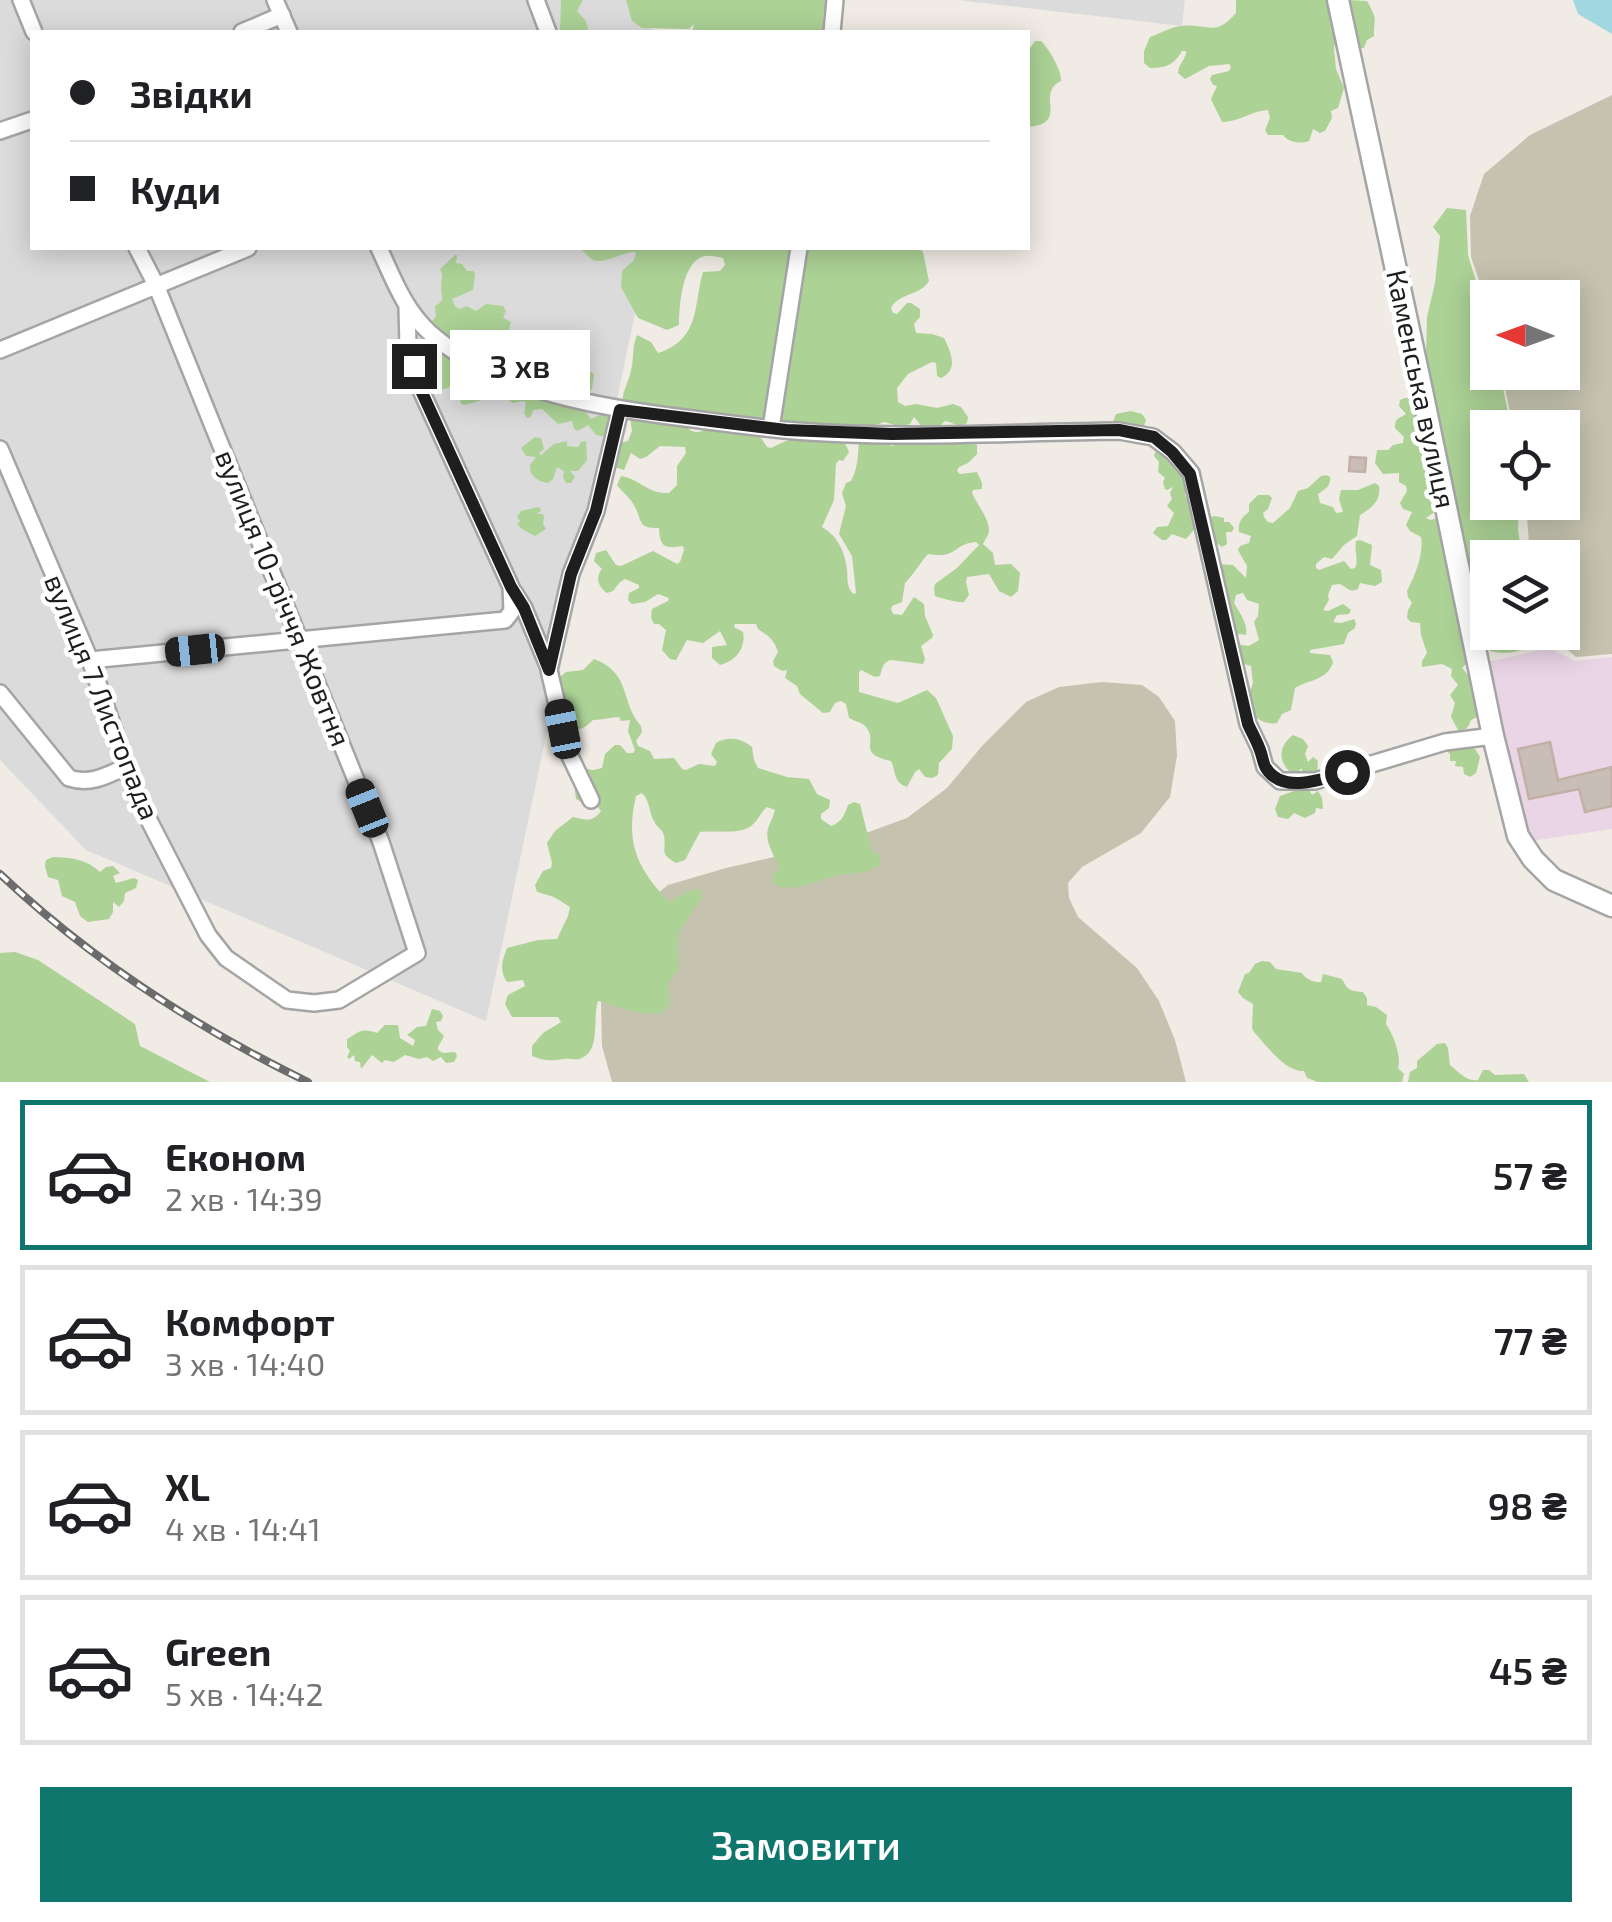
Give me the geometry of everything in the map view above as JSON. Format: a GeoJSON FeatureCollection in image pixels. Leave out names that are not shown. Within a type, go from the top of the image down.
{"type":"FeatureCollection","features":[{"type":"Feature","properties":{"kind":"street"},"geometry":{"type":"LineString","coordinates":[[20,0],[33,30]]}},
{"type":"Feature","properties":{"kind":"street"},"geometry":{"type":"LineString","coordinates":[[832,30],[835,0]]}},
{"type":"Feature","properties":{"kind":"street","name":"Каменська вулиця"},"geometry":{"type":"LineString","coordinates":[[1338,0],[1492,736],[1518,836],[1533,860],[1554,880],[1612,906]]}},
{"type":"Feature","properties":{"kind":"street"},"geometry":{"type":"LineString","coordinates":[[540,4],[547,30]]}},
{"type":"Feature","properties":{"kind":"street"},"geometry":{"type":"LineString","coordinates":[[245,30],[278,8]]}},
{"type":"Feature","properties":{"kind":"street"},"geometry":{"type":"LineString","coordinates":[[0,131],[30,121]]}},
{"type":"Feature","properties":{"kind":"street","name":"вулиця 10-річчя Жовтня"},"geometry":{"type":"LineString","coordinates":[[138,250],[381,842],[417,954]]}},
{"type":"Feature","properties":{"kind":"street"},"geometry":{"type":"LineString","coordinates":[[0,350],[243,250]]}},
{"type":"Feature","properties":{"kind":"street"},"geometry":{"type":"LineString","coordinates":[[381,250],[407,308],[429,332],[456,353],[524,384],[575,401],[771,428],[892,434],[1119,430],[1154,437],[1190,474],[1248,724],[1265,768],[1280,782],[1315,782],[1445,742],[1492,736]]}},
{"type":"Feature","properties":{"kind":"street"},"geometry":{"type":"LineString","coordinates":[[771,428],[799,250]]}},
{"type":"Feature","properties":{"kind":"street"},"geometry":{"type":"LineString","coordinates":[[407,308],[408,346],[419,386],[524,608],[549,670],[568,752],[591,800]]}},
{"type":"Feature","properties":{"kind":"street"},"geometry":{"type":"LineString","coordinates":[[549,670],[571,574],[596,511],[620,410]]}},
{"type":"Feature","properties":{"kind":"street","name":"вулиця 7 Листопада"},"geometry":{"type":"LineString","coordinates":[[0,448],[90,660],[136,795],[208,934],[226,958],[287,1000],[314,1003],[339,1000],[417,954]]}},
{"type":"Feature","properties":{"kind":"street"},"geometry":{"type":"LineString","coordinates":[[90,660],[505,620],[512,611],[511,587]]}},
{"type":"Feature","properties":{"kind":"street"},"geometry":{"type":"LineString","coordinates":[[0,693],[69,778],[81,782],[98,780],[125,767]]}},
{"type":"Feature","properties":{"kind":"shaded area"},"geometry":{"type":"Polygon","coordinates":[[[0,0],[653,0],[652,30],[30,30],[30,250],[646,250],[486,1021],[86,850],[0,760],[0,0]]]}},
{"type":"Feature","properties":{"kind":"shaded area"},"geometry":{"type":"Polygon","coordinates":[[[958,0],[1185,0],[1182,26],[958,0]]]}},
{"type":"Feature","properties":{"kind":"shaded area"},"geometry":{"type":"Polygon","coordinates":[[[1612,95],[1612,654],[1576,657],[1568,650],[1580,650],[1580,540],[1529,540],[1527,520],[1580,520],[1580,410],[1510,410],[1505,390],[1580,390],[1580,280],[1479,280],[1471,257],[1470,216],[1484,174],[1530,135],[1612,95]]]}},
{"type":"Feature","properties":{"kind":"shaded area"},"geometry":{"type":"Polygon","coordinates":[[[1540,650],[1553,650],[1575,661],[1612,657],[1612,829],[1531,841],[1487,662],[1540,650]]]}},
{"type":"Feature","properties":{"kind":"shaded area"},"geometry":{"type":"Polygon","coordinates":[[[1102,682],[1142,685],[1159,697],[1175,721],[1177,756],[1170,797],[1141,833],[1082,867],[1068,883],[1069,898],[1078,917],[1137,968],[1159,1001],[1186,1082],[612,1082],[602,1046],[601,1003],[613,948],[634,912],[668,885],[844,841],[907,818],[947,788],[1026,702],[1059,687],[1102,682]]]}},
{"type":"Feature","properties":{"kind":"green space"},"geometry":{"type":"Polygon","coordinates":[[[561,0],[583,0],[577,11],[588,30],[560,30],[561,0]]]}},
{"type":"Feature","properties":{"kind":"green space"},"geometry":{"type":"Polygon","coordinates":[[[626,0],[828,0],[823,30],[692,30],[694,24],[689,29],[642,28],[632,21],[626,0]]]}},
{"type":"Feature","properties":{"kind":"green space"},"geometry":{"type":"Polygon","coordinates":[[[1236,0],[1328,0],[1332,7],[1336,69],[1344,88],[1325,131],[1313,129],[1309,141],[1295,142],[1283,135],[1268,135],[1268,110],[1222,122],[1211,99],[1217,86],[1210,79],[1229,71],[1229,64],[1209,66],[1185,79],[1178,73],[1186,51],[1165,66],[1150,68],[1144,63],[1150,37],[1178,27],[1222,25],[1236,13],[1236,0]]]}},
{"type":"Feature","properties":{"kind":"green space"},"geometry":{"type":"Polygon","coordinates":[[[1346,0],[1367,1],[1374,16],[1374,36],[1364,48],[1358,48],[1346,0]]]}},
{"type":"Feature","properties":{"kind":"green space"},"geometry":{"type":"Polygon","coordinates":[[[1035,41],[1041,41],[1061,81],[1050,93],[1048,120],[1030,127],[1030,48],[1035,41]]]}},
{"type":"Feature","properties":{"kind":"green space"},"geometry":{"type":"Polygon","coordinates":[[[1447,208],[1466,210],[1468,255],[1476,280],[1470,280],[1470,390],[1503,390],[1508,410],[1470,410],[1470,520],[1518,520],[1519,540],[1470,540],[1470,574],[1454,515],[1426,356],[1427,317],[1440,236],[1433,227],[1447,208]]]}},
{"type":"Feature","properties":{"kind":"green space"},"geometry":{"type":"Polygon","coordinates":[[[581,250],[921,250],[929,281],[891,308],[897,314],[907,303],[920,309],[914,324],[916,333],[944,338],[952,366],[941,378],[932,362],[908,374],[897,388],[898,402],[937,408],[953,404],[961,407],[968,417],[967,423],[945,421],[936,429],[924,429],[914,417],[910,424],[900,427],[885,422],[863,429],[786,425],[771,415],[747,421],[623,405],[637,335],[651,342],[658,353],[672,347],[693,320],[703,272],[720,271],[725,265],[723,258],[697,259],[683,285],[679,325],[667,330],[638,318],[621,287],[622,271],[634,260],[636,252],[598,261],[581,250]]]}},
{"type":"Feature","properties":{"kind":"green space"},"geometry":{"type":"Polygon","coordinates":[[[455,255],[456,263],[475,274],[473,290],[452,299],[455,306],[476,311],[486,304],[503,306],[503,318],[511,322],[507,337],[510,346],[553,358],[544,380],[570,369],[567,351],[588,360],[588,370],[594,374],[587,395],[576,391],[578,382],[571,377],[563,393],[530,380],[542,399],[574,408],[581,406],[591,419],[600,415],[610,417],[614,421],[608,437],[596,435],[588,425],[578,431],[572,421],[558,424],[542,409],[533,410],[527,418],[524,401],[512,403],[492,397],[465,405],[460,398],[451,397],[453,385],[436,390],[425,384],[422,380],[428,367],[420,359],[427,356],[418,354],[417,343],[430,339],[440,352],[452,341],[430,324],[436,316],[435,306],[442,298],[440,269],[455,255]]]}},
{"type":"Feature","properties":{"kind":"green space"},"geometry":{"type":"Polygon","coordinates":[[[1405,398],[1416,405],[1411,413],[1419,425],[1436,511],[1426,518],[1439,518],[1468,662],[1462,668],[1477,682],[1477,717],[1463,730],[1458,730],[1451,717],[1455,703],[1450,695],[1458,685],[1451,676],[1452,669],[1442,664],[1422,667],[1427,653],[1420,623],[1407,618],[1412,603],[1407,591],[1422,544],[1421,537],[1406,525],[1412,512],[1400,503],[1406,486],[1399,482],[1399,473],[1383,474],[1375,463],[1377,450],[1403,443],[1404,437],[1395,428],[1397,420],[1406,414],[1399,406],[1405,398]]]}},
{"type":"Feature","properties":{"kind":"green space"},"geometry":{"type":"Polygon","coordinates":[[[1116,414],[1142,414],[1144,426],[1136,428],[1113,422],[1116,414]]]}},
{"type":"Feature","properties":{"kind":"green space"},"geometry":{"type":"Polygon","coordinates":[[[641,416],[651,421],[684,422],[696,432],[711,426],[759,435],[771,448],[794,439],[843,439],[849,452],[836,464],[834,500],[822,527],[842,551],[853,594],[856,593],[852,556],[839,534],[846,506],[842,493],[855,471],[859,440],[892,446],[932,439],[944,443],[960,437],[977,445],[977,454],[957,471],[977,472],[982,489],[972,493],[989,530],[983,544],[993,553],[995,565],[1011,564],[1020,573],[1018,591],[1011,597],[999,591],[989,574],[967,577],[969,595],[964,602],[935,596],[935,584],[979,545],[968,543],[945,555],[928,554],[905,583],[902,602],[891,609],[893,614],[902,615],[914,597],[924,604],[933,635],[921,646],[923,664],[891,660],[880,676],[861,670],[859,673],[859,692],[898,703],[927,690],[936,698],[953,736],[952,749],[939,763],[938,775],[925,777],[919,769],[907,787],[899,782],[891,761],[871,750],[869,731],[849,718],[846,704],[841,701],[830,712],[823,713],[785,678],[787,670],[774,666],[778,652],[756,624],[735,624],[743,632],[743,643],[739,653],[726,663],[720,665],[712,658],[712,647],[727,645],[720,631],[703,643],[687,640],[676,660],[670,659],[662,650],[666,630],[651,618],[652,609],[669,598],[658,594],[632,604],[629,593],[639,585],[625,579],[613,591],[607,593],[601,588],[598,579],[602,569],[594,561],[596,553],[606,550],[621,566],[653,551],[677,564],[684,550],[683,546],[664,545],[659,528],[644,525],[617,485],[621,476],[661,493],[669,493],[677,485],[677,466],[686,453],[685,447],[660,446],[640,459],[631,453],[624,470],[611,466],[610,445],[628,441],[632,431],[630,417],[641,416]]]}},
{"type":"Feature","properties":{"kind":"green space"},"geometry":{"type":"Polygon","coordinates":[[[535,437],[541,438],[541,455],[554,444],[567,441],[567,446],[578,447],[586,441],[587,460],[578,471],[570,471],[575,477],[571,483],[566,483],[564,471],[557,467],[548,483],[533,475],[530,465],[536,457],[526,456],[521,448],[535,437]]]}},
{"type":"Feature","properties":{"kind":"green space"},"geometry":{"type":"Polygon","coordinates":[[[1157,447],[1185,472],[1192,492],[1185,496],[1192,503],[1198,525],[1186,539],[1172,534],[1162,540],[1153,533],[1157,527],[1168,526],[1174,513],[1167,506],[1173,487],[1165,489],[1165,478],[1158,472],[1159,462],[1154,456],[1157,447]]]}},
{"type":"Feature","properties":{"kind":"green space"},"geometry":{"type":"Polygon","coordinates":[[[1326,475],[1330,483],[1318,494],[1320,503],[1333,507],[1336,513],[1343,512],[1341,490],[1358,490],[1375,483],[1379,496],[1360,515],[1357,536],[1332,559],[1324,557],[1316,568],[1344,561],[1355,568],[1356,541],[1360,540],[1372,545],[1370,565],[1381,570],[1382,582],[1375,586],[1360,583],[1353,590],[1332,585],[1323,610],[1343,604],[1351,610],[1349,614],[1337,615],[1333,622],[1354,619],[1355,628],[1344,644],[1310,650],[1330,655],[1330,668],[1295,688],[1291,710],[1282,714],[1277,723],[1268,723],[1249,710],[1251,666],[1237,662],[1235,644],[1249,646],[1259,640],[1254,622],[1259,604],[1247,600],[1243,593],[1236,595],[1234,603],[1246,635],[1236,638],[1217,564],[1233,565],[1246,578],[1247,566],[1238,550],[1249,543],[1251,536],[1239,532],[1249,504],[1258,495],[1269,495],[1272,498],[1263,513],[1273,523],[1290,508],[1298,491],[1326,475]]]}},
{"type":"Feature","properties":{"kind":"green space"},"geometry":{"type":"Polygon","coordinates":[[[538,507],[540,512],[536,513],[544,515],[546,529],[535,536],[517,524],[517,517],[521,511],[538,507]]]}},
{"type":"Feature","properties":{"kind":"green space"},"geometry":{"type":"Polygon","coordinates":[[[1211,517],[1224,518],[1234,528],[1226,532],[1227,544],[1222,547],[1207,532],[1213,526],[1211,517]]]}},
{"type":"Feature","properties":{"kind":"green space"},"geometry":{"type":"Polygon","coordinates":[[[594,659],[620,680],[641,726],[638,746],[650,751],[654,759],[674,758],[686,770],[699,764],[715,766],[717,762],[711,754],[716,743],[730,739],[743,742],[752,747],[758,768],[809,779],[817,794],[830,800],[821,819],[831,826],[838,823],[848,805],[860,804],[872,852],[880,855],[880,865],[800,887],[775,885],[772,879],[780,868],[767,837],[775,810],[767,807],[746,829],[700,832],[685,860],[676,863],[665,854],[663,833],[645,796],[636,796],[633,841],[649,878],[669,902],[691,890],[700,889],[702,897],[679,932],[679,969],[668,984],[670,1004],[662,1013],[653,1014],[598,1001],[591,1050],[577,1059],[548,1060],[532,1056],[532,1046],[543,1033],[561,1022],[558,1017],[512,1017],[505,1004],[508,995],[525,986],[523,980],[507,982],[502,965],[507,948],[557,939],[568,916],[570,907],[537,892],[535,885],[543,871],[551,868],[547,843],[555,831],[573,817],[592,819],[601,811],[576,799],[573,774],[581,768],[602,768],[605,754],[615,745],[627,753],[635,750],[628,731],[630,720],[593,720],[578,729],[559,722],[556,680],[566,672],[583,670],[594,659]]]}},
{"type":"Feature","properties":{"kind":"green space"},"geometry":{"type":"Polygon","coordinates":[[[1293,735],[1308,746],[1308,762],[1313,757],[1318,761],[1314,775],[1302,774],[1302,768],[1294,775],[1282,760],[1282,749],[1293,735]]]}},
{"type":"Feature","properties":{"kind":"green space"},"geometry":{"type":"Polygon","coordinates":[[[1461,744],[1475,749],[1480,757],[1476,773],[1470,777],[1464,774],[1463,767],[1455,766],[1456,761],[1450,761],[1447,751],[1461,744]]]}},
{"type":"Feature","properties":{"kind":"green space"},"geometry":{"type":"Polygon","coordinates":[[[1299,786],[1312,795],[1318,791],[1323,809],[1316,808],[1315,813],[1305,818],[1294,813],[1288,819],[1278,817],[1275,809],[1280,796],[1299,786]]]}},
{"type":"Feature","properties":{"kind":"green space"},"geometry":{"type":"Polygon","coordinates":[[[46,860],[79,860],[100,872],[113,866],[120,873],[113,876],[116,883],[134,878],[138,880],[136,888],[125,893],[119,907],[113,902],[109,919],[88,922],[80,916],[75,902],[62,896],[58,880],[48,877],[46,860]]]}},
{"type":"Feature","properties":{"kind":"green space"},"geometry":{"type":"Polygon","coordinates":[[[15,952],[38,960],[135,1024],[140,1046],[210,1082],[0,1082],[0,953],[15,952]]]}},
{"type":"Feature","properties":{"kind":"green space"},"geometry":{"type":"Polygon","coordinates":[[[1262,961],[1270,962],[1276,969],[1302,973],[1316,982],[1321,982],[1323,974],[1342,979],[1350,989],[1363,992],[1367,1005],[1387,1015],[1386,1024],[1398,1052],[1398,1068],[1404,1074],[1402,1082],[1318,1082],[1283,1063],[1254,1032],[1253,1004],[1238,992],[1245,974],[1262,961]]]}},
{"type":"Feature","properties":{"kind":"green space"},"geometry":{"type":"Polygon","coordinates":[[[432,1009],[443,1016],[436,1022],[444,1036],[438,1050],[455,1052],[454,1062],[446,1063],[441,1057],[433,1061],[405,1055],[382,1063],[372,1055],[361,1069],[354,1055],[347,1057],[347,1039],[363,1031],[377,1033],[385,1025],[398,1025],[400,1038],[413,1046],[415,1040],[407,1035],[426,1026],[432,1009]]]}},
{"type":"Feature","properties":{"kind":"green space"},"geometry":{"type":"Polygon","coordinates":[[[1445,1043],[1450,1065],[1466,1078],[1478,1080],[1483,1070],[1489,1070],[1495,1075],[1524,1074],[1529,1082],[1408,1082],[1417,1061],[1437,1044],[1445,1043]]]}},
{"type":"Feature","properties":{"kind":"water"},"geometry":{"type":"Polygon","coordinates":[[[1573,0],[1612,0],[1612,34],[1578,14],[1573,0]]]}},
{"type":"Feature","properties":{"kind":"building"},"geometry":{"type":"Polygon","coordinates":[[[1350,457],[1366,458],[1365,472],[1349,471],[1350,457]]]}},
{"type":"Feature","properties":{"kind":"building"},"geometry":{"type":"Polygon","coordinates":[[[1550,742],[1558,780],[1612,767],[1612,806],[1585,812],[1579,789],[1529,799],[1518,749],[1550,742]]]}},
{"type":"Feature","properties":{"kind":"railway"},"geometry":{"type":"LineString","coordinates":[[0,874],[71,935],[146,990],[225,1039],[308,1082]]}},
{"type":"Feature","properties":{"kind":"route"},"geometry":{"type":"LineString","coordinates":[[414,366],[419,386],[524,608],[549,670],[571,574],[596,511],[620,410],[786,430],[892,434],[1119,430],[1154,437],[1190,474],[1248,724],[1265,768],[1280,782],[1296,783],[1315,782],[1347,772]]}}]}
